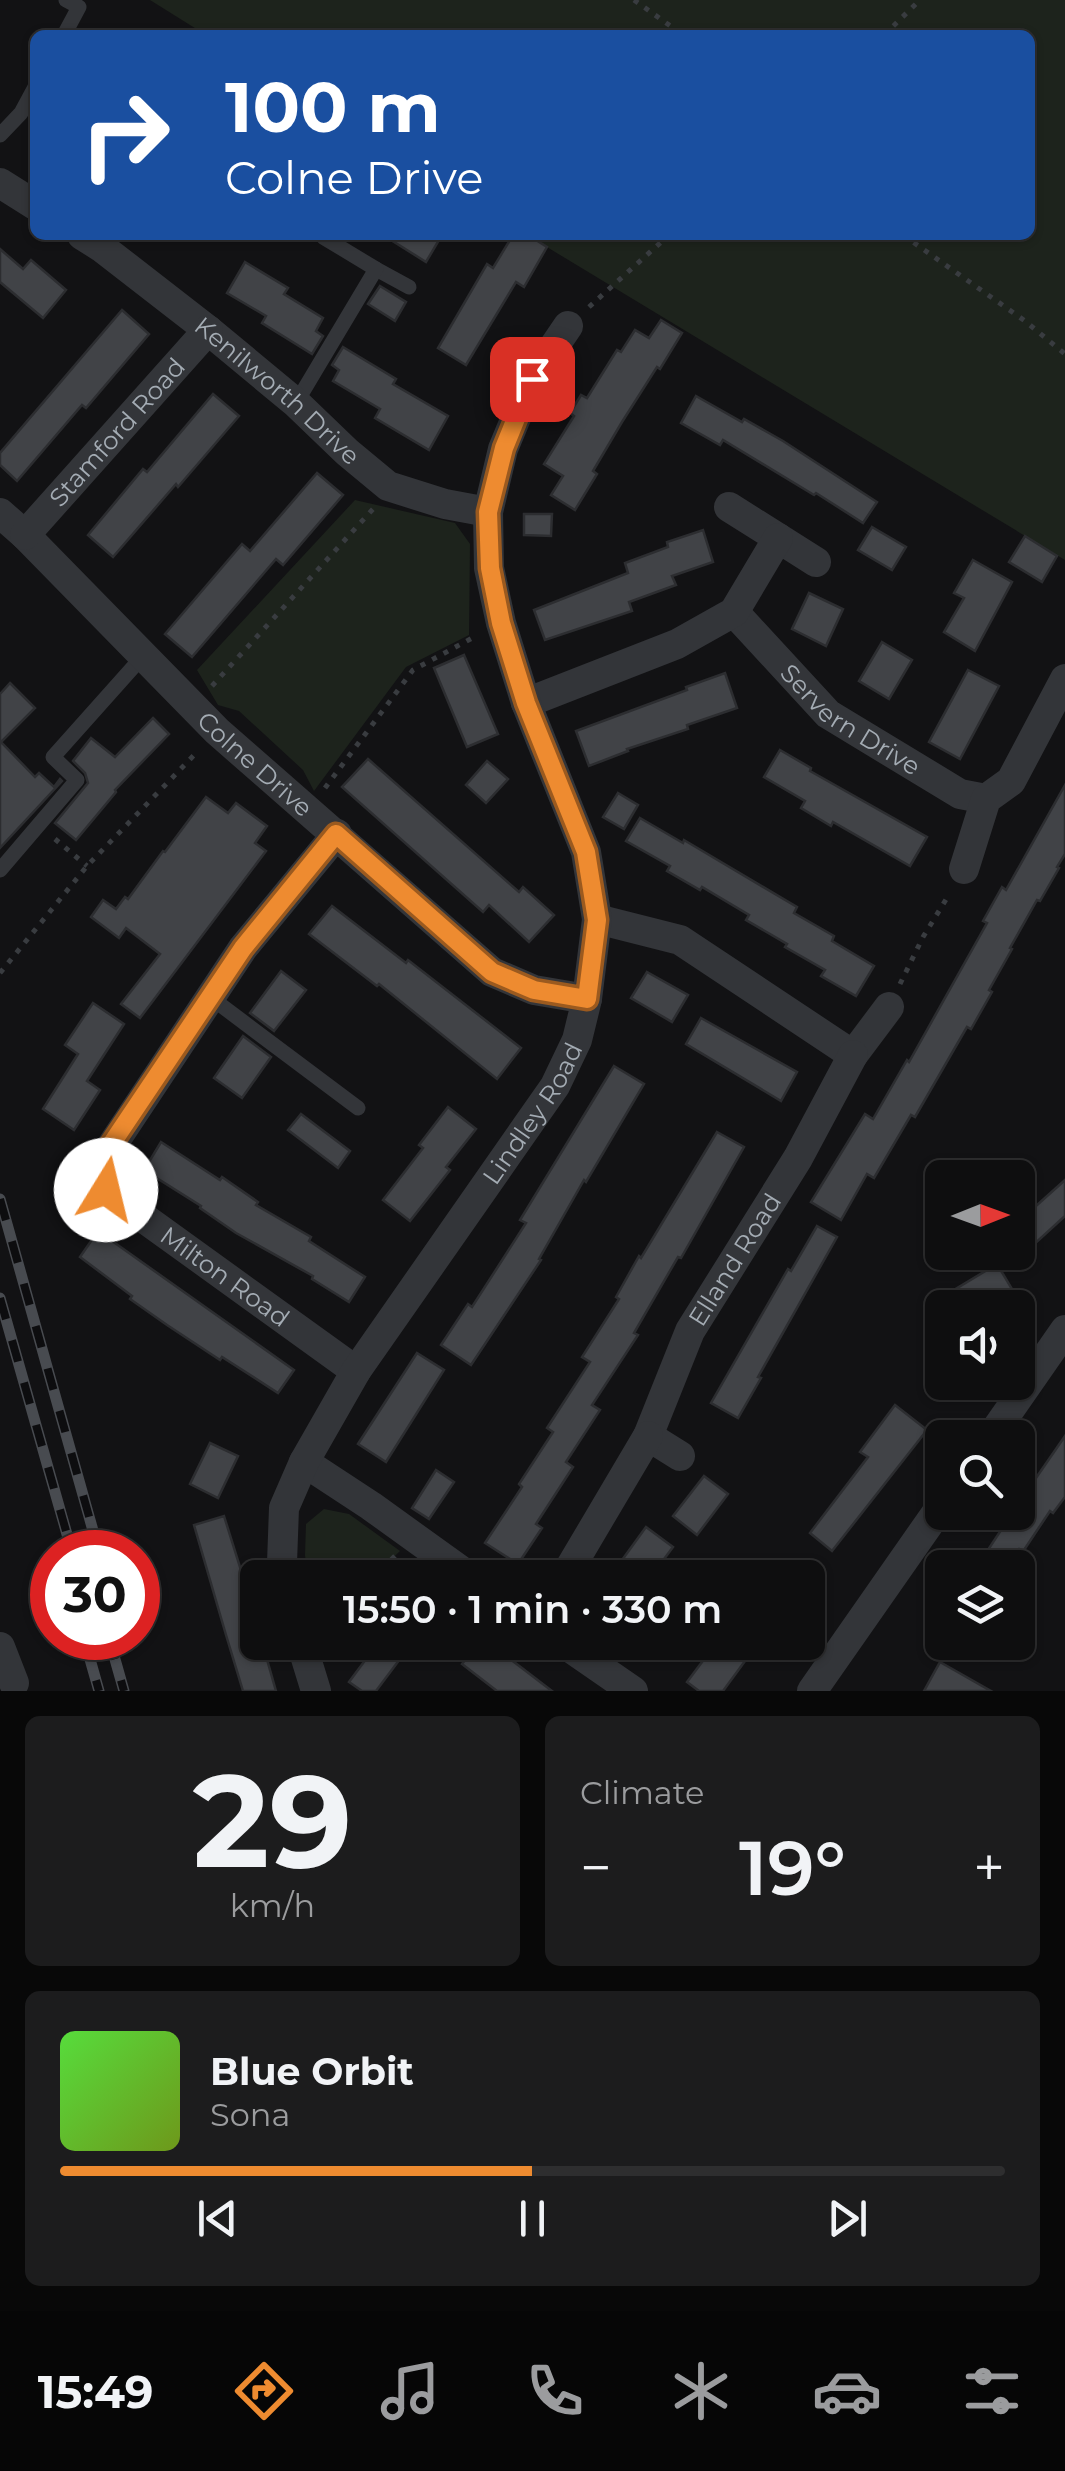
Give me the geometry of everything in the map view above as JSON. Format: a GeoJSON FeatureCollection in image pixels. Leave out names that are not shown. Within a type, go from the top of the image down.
{"type":"FeatureCollection","features":[{"type":"Feature","properties":{"kind":"street"},"geometry":{"type":"LineString","coordinates":[[0,183],[30,202]]}},
{"type":"Feature","properties":{"kind":"street","name":"Kenilworth Drive"},"geometry":{"type":"LineString","coordinates":[[99,240],[388,486],[445,504],[488,512]]}},
{"type":"Feature","properties":{"kind":"street","name":"Lindley Road"},"geometry":{"type":"LineString","coordinates":[[282,1560],[284,1508],[304,1462],[356,1372],[555,1086],[578,1040],[597,920],[586,852],[526,703],[501,623],[490,568],[488,512],[504,448],[532,379],[568,326]]}},
{"type":"Feature","properties":{"kind":"street","name":"Stamford Road"},"geometry":{"type":"LineString","coordinates":[[25,535],[208,330]]}},
{"type":"Feature","properties":{"kind":"street"},"geometry":{"type":"LineString","coordinates":[[729,507],[816,562]]}},
{"type":"Feature","properties":{"kind":"street","name":"Colne Drive"},"geometry":{"type":"LineString","coordinates":[[0,513],[218,731],[492,972],[534,990],[587,999]]}},
{"type":"Feature","properties":{"kind":"street"},"geometry":{"type":"LineString","coordinates":[[526,703],[677,644],[734,612],[778,538]]}},
{"type":"Feature","properties":{"kind":"street","name":"Servern Drive"},"geometry":{"type":"LineString","coordinates":[[734,612],[828,714],[960,794],[986,799]]}},
{"type":"Feature","properties":{"kind":"street"},"geometry":{"type":"LineString","coordinates":[[964,868],[986,799],[1011,781],[1065,678]]}},
{"type":"Feature","properties":{"kind":"street","name":"Milton Road"},"geometry":{"type":"LineString","coordinates":[[336,834],[243,948],[102,1158],[106,1190],[356,1372]]}},
{"type":"Feature","properties":{"kind":"street"},"geometry":{"type":"LineString","coordinates":[[597,920],[680,940],[852,1055]]}},
{"type":"Feature","properties":{"kind":"street","name":"Elland Road"},"geometry":{"type":"LineString","coordinates":[[575,1560],[648,1436],[690,1331],[798,1158],[852,1055],[889,1007]]}},
{"type":"Feature","properties":{"kind":"street"},"geometry":{"type":"LineString","coordinates":[[1002,1420],[1065,1330]]}},
{"type":"Feature","properties":{"kind":"street"},"geometry":{"type":"LineString","coordinates":[[648,1436],[680,1456]]}},
{"type":"Feature","properties":{"kind":"street"},"geometry":{"type":"LineString","coordinates":[[304,1462],[446,1560]]}},
{"type":"Feature","properties":{"kind":"street"},"geometry":{"type":"LineString","coordinates":[[819,1688],[925,1530]]}},
{"type":"Feature","properties":{"kind":"street"},"geometry":{"type":"LineString","coordinates":[[309,1660],[316,1691]]}},
{"type":"Feature","properties":{"kind":"street"},"geometry":{"type":"LineString","coordinates":[[588,1660],[632,1691]]}},
{"type":"Feature","properties":{"kind":"lane"},"geometry":{"type":"LineString","coordinates":[[66,0],[79,7],[67,30]]}},
{"type":"Feature","properties":{"kind":"lane"},"geometry":{"type":"LineString","coordinates":[[0,135],[21,113],[30,96]]}},
{"type":"Feature","properties":{"kind":"lane"},"geometry":{"type":"LineString","coordinates":[[328,240],[410,287]]}},
{"type":"Feature","properties":{"kind":"lane"},"geometry":{"type":"LineString","coordinates":[[296,404],[376,269]]}},
{"type":"Feature","properties":{"kind":"lane"},"geometry":{"type":"LineString","coordinates":[[0,870],[77,780],[53,757],[144,655]]}},
{"type":"Feature","properties":{"kind":"lane"},"geometry":{"type":"LineString","coordinates":[[210,997],[358,1108]]}},
{"type":"Feature","properties":{"kind":"path"},"geometry":{"type":"LineString","coordinates":[[634,0],[676,30]]}},
{"type":"Feature","properties":{"kind":"path"},"geometry":{"type":"LineString","coordinates":[[889,30],[920,0]]}},
{"type":"Feature","properties":{"kind":"path"},"geometry":{"type":"LineString","coordinates":[[568,326],[663,240]]}},
{"type":"Feature","properties":{"kind":"path"},"geometry":{"type":"LineString","coordinates":[[910,240],[1065,354]]}},
{"type":"Feature","properties":{"kind":"path"},"geometry":{"type":"LineString","coordinates":[[194,707],[374,508],[388,486]]}},
{"type":"Feature","properties":{"kind":"path"},"geometry":{"type":"LineString","coordinates":[[308,810],[413,670],[501,623]]}},
{"type":"Feature","properties":{"kind":"path"},"geometry":{"type":"LineString","coordinates":[[0,973],[87,866],[218,731]]}},
{"type":"Feature","properties":{"kind":"path"},"geometry":{"type":"LineString","coordinates":[[39,825],[87,866]]}},
{"type":"Feature","properties":{"kind":"path"},"geometry":{"type":"LineString","coordinates":[[889,1007],[923,937],[964,868]]}},
{"type":"Feature","properties":{"kind":"shaded area"},"geometry":{"type":"Polygon","coordinates":[[[150,0],[1065,0],[1065,560],[535,240],[1035,240],[1035,30],[198,30],[150,0]]]}},
{"type":"Feature","properties":{"kind":"shaded area"},"geometry":{"type":"Polygon","coordinates":[[[355,500],[455,523],[470,544],[469,635],[406,667],[314,791],[303,770],[239,711],[218,705],[197,670],[355,500]]]}},
{"type":"Feature","properties":{"kind":"shaded area"},"geometry":{"type":"Polygon","coordinates":[[[324,1509],[349,1514],[400,1551],[391,1560],[306,1560],[306,1524],[324,1509]]]}},
{"type":"Feature","properties":{"kind":"building"},"geometry":{"type":"Polygon","coordinates":[[[391,240],[439,240],[426,262],[391,240]]]}},
{"type":"Feature","properties":{"kind":"building"},"geometry":{"type":"Polygon","coordinates":[[[510,240],[536,240],[547,247],[524,287],[516,282],[466,365],[438,348],[487,264],[493,268],[510,240]]]}},
{"type":"Feature","properties":{"kind":"building"},"geometry":{"type":"Polygon","coordinates":[[[0,249],[23,269],[31,260],[66,290],[43,318],[0,282],[0,249]]]}},
{"type":"Feature","properties":{"kind":"building"},"geometry":{"type":"Polygon","coordinates":[[[245,262],[288,288],[284,294],[323,318],[316,331],[323,336],[312,354],[262,323],[266,316],[227,293],[245,262]]]}},
{"type":"Feature","properties":{"kind":"building"},"geometry":{"type":"Polygon","coordinates":[[[380,286],[406,302],[395,321],[368,304],[380,286]]]}},
{"type":"Feature","properties":{"kind":"building"},"geometry":{"type":"Polygon","coordinates":[[[122,310],[149,334],[17,481],[0,465],[0,453],[122,310]]]}},
{"type":"Feature","properties":{"kind":"building"},"geometry":{"type":"Polygon","coordinates":[[[661,320],[682,333],[622,422],[575,510],[551,495],[563,476],[544,464],[574,416],[570,413],[581,395],[587,398],[617,350],[621,352],[635,330],[649,338],[661,320]]]}},
{"type":"Feature","properties":{"kind":"building"},"geometry":{"type":"Polygon","coordinates":[[[343,347],[396,379],[393,384],[448,416],[429,450],[375,418],[380,409],[333,381],[339,370],[332,365],[343,347]]]}},
{"type":"Feature","properties":{"kind":"building"},"geometry":{"type":"Polygon","coordinates":[[[213,394],[239,416],[113,557],[88,535],[213,394]]]}},
{"type":"Feature","properties":{"kind":"building"},"geometry":{"type":"Polygon","coordinates":[[[696,396],[783,441],[877,502],[863,523],[723,440],[720,445],[681,423],[696,396]]]}},
{"type":"Feature","properties":{"kind":"building"},"geometry":{"type":"Polygon","coordinates":[[[317,473],[343,495],[283,565],[276,559],[192,657],[165,634],[242,544],[250,551],[317,473]]]}},
{"type":"Feature","properties":{"kind":"building"},"geometry":{"type":"Polygon","coordinates":[[[524,514],[552,514],[551,536],[524,535],[524,514]]]}},
{"type":"Feature","properties":{"kind":"building"},"geometry":{"type":"Polygon","coordinates":[[[872,527],[906,547],[892,570],[858,550],[872,527]]]}},
{"type":"Feature","properties":{"kind":"building"},"geometry":{"type":"Polygon","coordinates":[[[703,530],[713,562],[672,576],[676,585],[629,602],[632,611],[545,640],[534,610],[628,573],[625,563],[703,530]]]}},
{"type":"Feature","properties":{"kind":"building"},"geometry":{"type":"Polygon","coordinates":[[[1025,536],[1057,556],[1042,582],[1009,562],[1025,536]]]}},
{"type":"Feature","properties":{"kind":"building"},"geometry":{"type":"Polygon","coordinates":[[[973,560],[1012,582],[975,651],[944,632],[964,598],[954,593],[973,560]]]}},
{"type":"Feature","properties":{"kind":"building"},"geometry":{"type":"Polygon","coordinates":[[[809,593],[843,609],[826,646],[792,629],[809,593]]]}},
{"type":"Feature","properties":{"kind":"building"},"geometry":{"type":"Polygon","coordinates":[[[882,642],[912,660],[889,699],[859,681],[882,642]]]}},
{"type":"Feature","properties":{"kind":"building"},"geometry":{"type":"Polygon","coordinates":[[[464,655],[498,734],[467,747],[434,668],[464,655]]]}},
{"type":"Feature","properties":{"kind":"building"},"geometry":{"type":"Polygon","coordinates":[[[968,670],[999,686],[960,759],[929,742],[968,670]]]}},
{"type":"Feature","properties":{"kind":"building"},"geometry":{"type":"Polygon","coordinates":[[[725,673],[737,708],[589,766],[576,731],[725,673]]]}},
{"type":"Feature","properties":{"kind":"building"},"geometry":{"type":"Polygon","coordinates":[[[10,683],[35,708],[1,742],[35,777],[39,773],[54,787],[62,781],[0,848],[0,694],[10,683]]]}},
{"type":"Feature","properties":{"kind":"building"},"geometry":{"type":"Polygon","coordinates":[[[153,718],[169,734],[115,790],[76,840],[55,823],[88,783],[85,773],[73,761],[91,738],[115,757],[153,718]]]}},
{"type":"Feature","properties":{"kind":"building"},"geometry":{"type":"Polygon","coordinates":[[[780,750],[927,837],[910,866],[801,808],[805,801],[764,777],[780,750]]]}},
{"type":"Feature","properties":{"kind":"building"},"geometry":{"type":"Polygon","coordinates":[[[368,759],[519,892],[523,887],[554,915],[529,942],[489,905],[483,912],[342,787],[368,759]]]}},
{"type":"Feature","properties":{"kind":"building"},"geometry":{"type":"Polygon","coordinates":[[[487,761],[508,779],[486,803],[466,785],[487,761]]]}},
{"type":"Feature","properties":{"kind":"building"},"geometry":{"type":"Polygon","coordinates":[[[1065,785],[1065,854],[1059,868],[1010,948],[971,1029],[967,1027],[915,1117],[911,1115],[874,1178],[867,1174],[841,1220],[811,1202],[865,1114],[873,1119],[909,1062],[987,923],[983,921],[1002,887],[1006,890],[1065,785]]]}},
{"type":"Feature","properties":{"kind":"building"},"geometry":{"type":"Polygon","coordinates":[[[618,793],[638,805],[624,829],[603,817],[618,793]]]}},
{"type":"Feature","properties":{"kind":"building"},"geometry":{"type":"Polygon","coordinates":[[[206,797],[228,813],[236,803],[267,826],[255,843],[266,851],[140,1018],[121,1004],[160,954],[126,928],[119,938],[91,917],[103,900],[116,909],[125,897],[128,899],[206,797]]]}},
{"type":"Feature","properties":{"kind":"building"},"geometry":{"type":"Polygon","coordinates":[[[640,818],[797,907],[794,913],[874,966],[856,996],[821,976],[825,970],[746,920],[749,915],[667,871],[670,866],[626,841],[640,818]]]}},
{"type":"Feature","properties":{"kind":"building"},"geometry":{"type":"Polygon","coordinates":[[[332,906],[521,1048],[497,1079],[379,984],[309,934],[332,906]]]}},
{"type":"Feature","properties":{"kind":"building"},"geometry":{"type":"Polygon","coordinates":[[[281,971],[306,990],[274,1031],[250,1013],[281,971]]]}},
{"type":"Feature","properties":{"kind":"building"},"geometry":{"type":"Polygon","coordinates":[[[647,972],[688,995],[672,1022],[631,998],[647,972]]]}},
{"type":"Feature","properties":{"kind":"building"},"geometry":{"type":"Polygon","coordinates":[[[93,1003],[124,1024],[87,1081],[100,1090],[74,1130],[43,1109],[78,1054],[65,1045],[93,1003]]]}},
{"type":"Feature","properties":{"kind":"building"},"geometry":{"type":"Polygon","coordinates":[[[701,1018],[797,1072],[781,1101],[686,1044],[701,1018]]]}},
{"type":"Feature","properties":{"kind":"building"},"geometry":{"type":"Polygon","coordinates":[[[243,1036],[271,1057],[242,1098],[214,1078],[243,1036]]]}},
{"type":"Feature","properties":{"kind":"building"},"geometry":{"type":"Polygon","coordinates":[[[614,1066],[644,1084],[584,1180],[541,1260],[471,1365],[441,1345],[468,1304],[472,1307],[526,1223],[520,1220],[614,1066]]]}},
{"type":"Feature","properties":{"kind":"building"},"geometry":{"type":"Polygon","coordinates":[[[448,1107],[476,1129],[410,1221],[383,1200],[448,1107]]]}},
{"type":"Feature","properties":{"kind":"building"},"geometry":{"type":"Polygon","coordinates":[[[301,1114],[350,1151],[338,1168],[288,1130],[301,1114]]]}},
{"type":"Feature","properties":{"kind":"building"},"geometry":{"type":"Polygon","coordinates":[[[717,1132],[744,1147],[634,1333],[638,1335],[592,1405],[600,1410],[566,1462],[573,1467],[536,1524],[542,1528],[521,1560],[512,1560],[485,1543],[553,1432],[547,1428],[590,1362],[582,1357],[717,1132]]]}},
{"type":"Feature","properties":{"kind":"building"},"geometry":{"type":"Polygon","coordinates":[[[161,1142],[220,1180],[222,1177],[258,1202],[256,1205],[311,1237],[309,1241],[365,1277],[349,1302],[312,1279],[313,1276],[236,1233],[144,1170],[161,1142]]]}},
{"type":"Feature","properties":{"kind":"building"},"geometry":{"type":"Polygon","coordinates":[[[1065,1180],[1065,1216],[1035,1243],[1035,1207],[1065,1180]]]}},
{"type":"Feature","properties":{"kind":"building"},"geometry":{"type":"Polygon","coordinates":[[[817,1226],[837,1237],[738,1418],[711,1403],[817,1226]]]}},
{"type":"Feature","properties":{"kind":"building"},"geometry":{"type":"Polygon","coordinates":[[[98,1231],[294,1370],[278,1393],[167,1325],[80,1257],[98,1231]]]}},
{"type":"Feature","properties":{"kind":"building"},"geometry":{"type":"Polygon","coordinates":[[[987,1270],[1001,1270],[1012,1289],[1010,1290],[954,1290],[987,1270]]]}},
{"type":"Feature","properties":{"kind":"building"},"geometry":{"type":"Polygon","coordinates":[[[417,1353],[444,1370],[386,1462],[358,1444],[417,1353]]]}},
{"type":"Feature","properties":{"kind":"building"},"geometry":{"type":"Polygon","coordinates":[[[895,1405],[925,1428],[832,1551],[810,1533],[868,1457],[860,1452],[895,1405]]]}},
{"type":"Feature","properties":{"kind":"building"},"geometry":{"type":"Polygon","coordinates":[[[1065,1436],[1065,1497],[1053,1513],[1050,1511],[1024,1550],[988,1550],[1001,1530],[1035,1530],[1035,1479],[1065,1436]]]}},
{"type":"Feature","properties":{"kind":"building"},"geometry":{"type":"Polygon","coordinates":[[[210,1443],[238,1456],[218,1498],[190,1484],[210,1443]]]}},
{"type":"Feature","properties":{"kind":"building"},"geometry":{"type":"Polygon","coordinates":[[[436,1470],[454,1482],[429,1519],[412,1508],[436,1470]]]}},
{"type":"Feature","properties":{"kind":"building"},"geometry":{"type":"Polygon","coordinates":[[[704,1476],[728,1494],[697,1535],[673,1516],[704,1476]]]}},
{"type":"Feature","properties":{"kind":"building"},"geometry":{"type":"Polygon","coordinates":[[[224,1516],[240,1567],[240,1660],[267,1660],[276,1691],[243,1691],[194,1525],[224,1516]]]}},
{"type":"Feature","properties":{"kind":"building"},"geometry":{"type":"Polygon","coordinates":[[[646,1527],[673,1547],[663,1560],[622,1560],[646,1527]]]}},
{"type":"Feature","properties":{"kind":"building"},"geometry":{"type":"Polygon","coordinates":[[[365,1660],[399,1660],[376,1691],[362,1691],[349,1682],[365,1660]]]}},
{"type":"Feature","properties":{"kind":"building"},"geometry":{"type":"Polygon","coordinates":[[[465,1660],[512,1660],[552,1691],[497,1691],[462,1664],[465,1660]]]}},
{"type":"Feature","properties":{"kind":"building"},"geometry":{"type":"Polygon","coordinates":[[[704,1660],[746,1660],[723,1691],[699,1691],[687,1682],[704,1660]]]}},
{"type":"Feature","properties":{"kind":"building"},"geometry":{"type":"Polygon","coordinates":[[[940,1662],[991,1691],[924,1691],[940,1662]]]}},
{"type":"Feature","properties":{"kind":"railway"},"geometry":{"type":"LineString","coordinates":[[0,1199],[93,1530]]}},
{"type":"Feature","properties":{"kind":"railway"},"geometry":{"type":"LineString","coordinates":[[0,1298],[66,1530]]}},
{"type":"Feature","properties":{"kind":"railway"},"geometry":{"type":"LineString","coordinates":[[90,1660],[99,1691]]}},
{"type":"Feature","properties":{"kind":"railway"},"geometry":{"type":"LineString","coordinates":[[115,1660],[124,1691]]}},
{"type":"Feature","properties":{"kind":"route"},"geometry":{"type":"LineString","coordinates":[[106,1190],[102,1158],[243,948],[336,834],[492,972],[534,990],[587,999],[597,920],[586,852],[526,703],[501,623],[490,568],[488,512],[504,448],[532,379]]}}]}
